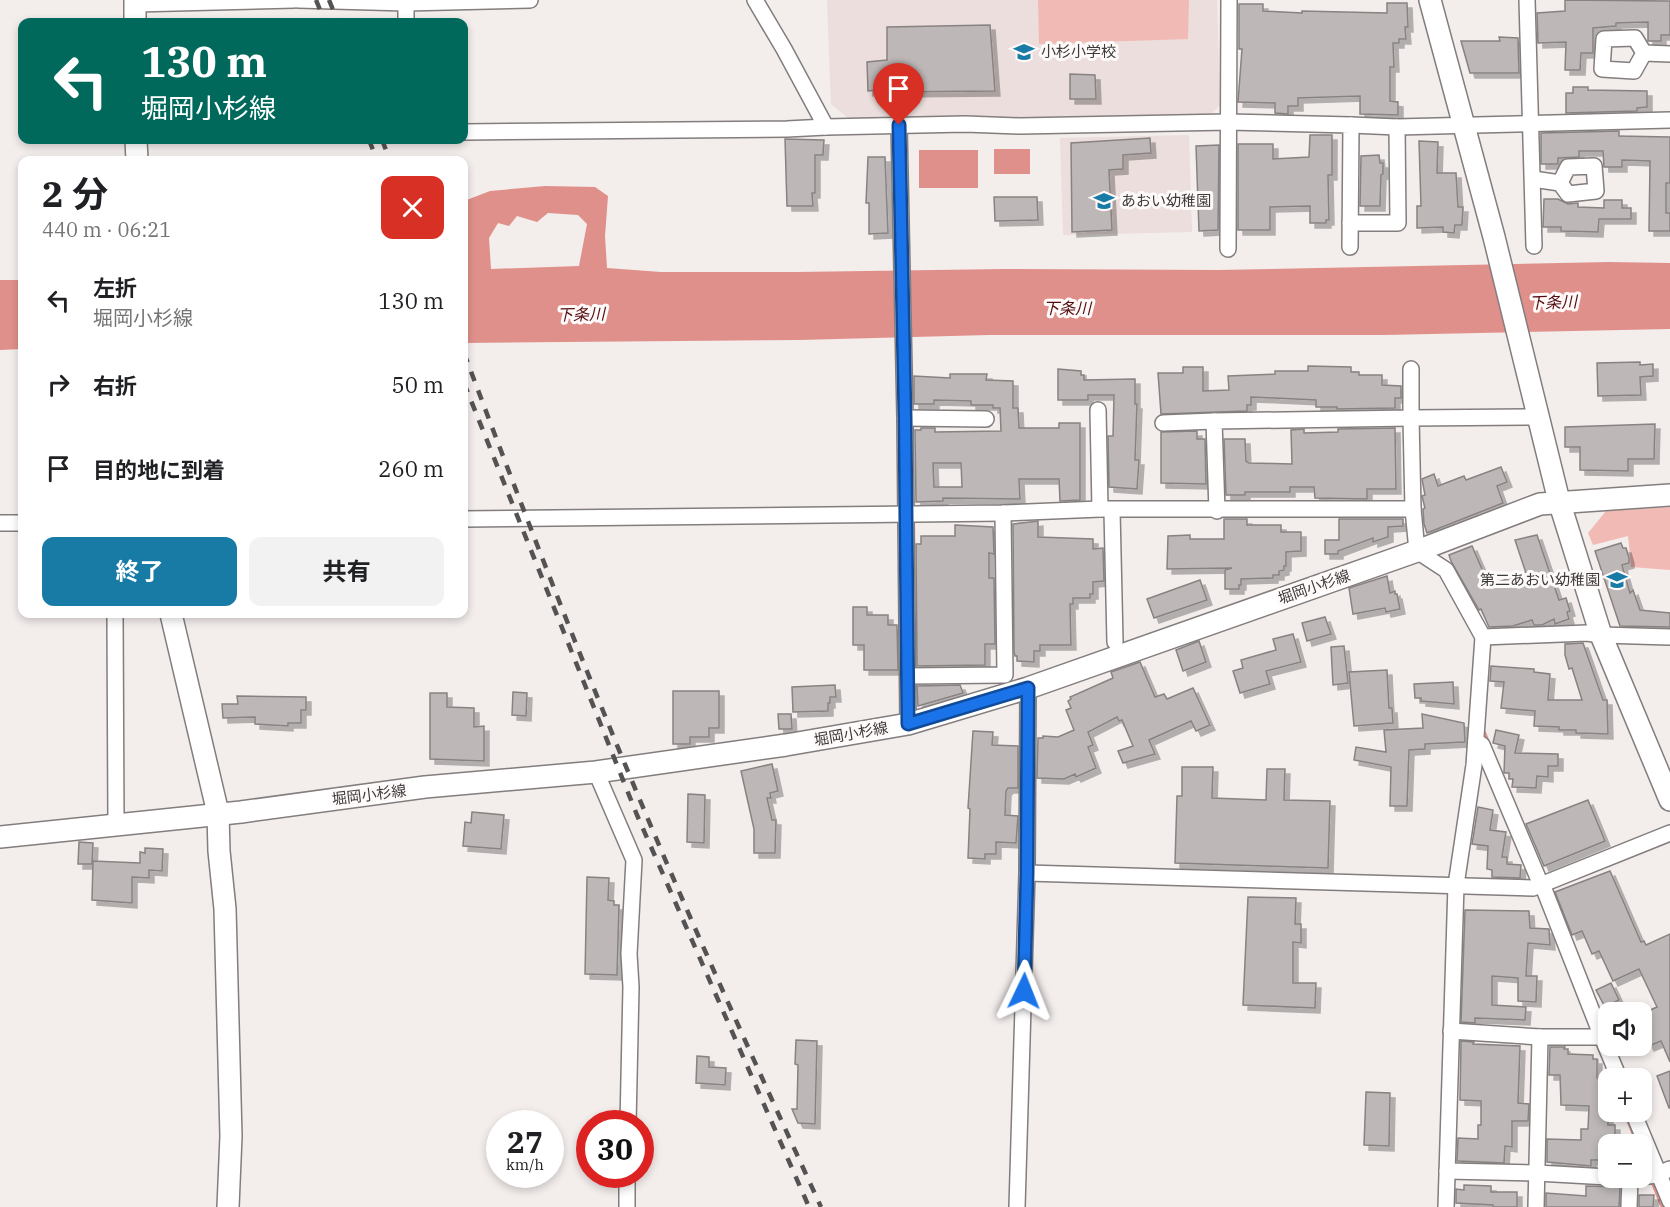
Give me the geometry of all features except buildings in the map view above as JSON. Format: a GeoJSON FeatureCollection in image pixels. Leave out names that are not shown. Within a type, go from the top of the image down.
{"type":"FeatureCollection","features":[{"type":"Feature","properties":{"kind":"main road"},"geometry":{"type":"LineString","coordinates":[[1430,0],[1494,237],[1560,501],[1601,635],[1670,800]]}},
{"type":"Feature","properties":{"kind":"main road","name":"堀岡小杉線"},"geometry":{"type":"LineString","coordinates":[[0,837],[425,788],[596,772],[786,745],[908,724],[1028,688],[1418,551],[1540,504],[1670,495]]}},
{"type":"Feature","properties":{"kind":"main road"},"geometry":{"type":"LineString","coordinates":[[172,618],[218,813],[226,932],[231,1136],[228,1207]]}},
{"type":"Feature","properties":{"kind":"street"},"geometry":{"type":"LineString","coordinates":[[135,9],[296,0],[530,0]]}},
{"type":"Feature","properties":{"kind":"street"},"geometry":{"type":"LineString","coordinates":[[755,0],[826,127]]}},
{"type":"Feature","properties":{"kind":"street"},"geometry":{"type":"LineString","coordinates":[[1228,249],[1229,0]]}},
{"type":"Feature","properties":{"kind":"street"},"geometry":{"type":"LineString","coordinates":[[1527,0],[1534,246]]}},
{"type":"Feature","properties":{"kind":"street"},"geometry":{"type":"LineString","coordinates":[[406,1],[406,18]]}},
{"type":"Feature","properties":{"kind":"street"},"geometry":{"type":"LineString","coordinates":[[1644,53],[1670,54]]}},
{"type":"Feature","properties":{"kind":"street"},"geometry":{"type":"LineString","coordinates":[[468,132],[1228,122],[1397,127],[1670,120]]}},
{"type":"Feature","properties":{"kind":"street"},"geometry":{"type":"LineString","coordinates":[[1350,247],[1351,124]]}},
{"type":"Feature","properties":{"kind":"street"},"geometry":{"type":"LineString","coordinates":[[899,125],[908,724]]}},
{"type":"Feature","properties":{"kind":"street"},"geometry":{"type":"LineString","coordinates":[[1350,223],[1398,224],[1397,127]]}},
{"type":"Feature","properties":{"kind":"street"},"geometry":{"type":"LineString","coordinates":[[1533,180],[1560,183]]}},
{"type":"Feature","properties":{"kind":"street"},"geometry":{"type":"LineString","coordinates":[[1411,369],[1413,509],[1418,551],[1446,570],[1483,637],[1474,765],[1456,885],[1446,1207]]}},
{"type":"Feature","properties":{"kind":"street"},"geometry":{"type":"LineString","coordinates":[[1098,410],[1115,642]]}},
{"type":"Feature","properties":{"kind":"street"},"geometry":{"type":"LineString","coordinates":[[1163,423],[1538,417]]}},
{"type":"Feature","properties":{"kind":"street"},"geometry":{"type":"LineString","coordinates":[[905,418],[986,419]]}},
{"type":"Feature","properties":{"kind":"street"},"geometry":{"type":"LineString","coordinates":[[1214,421],[1217,511]]}},
{"type":"Feature","properties":{"kind":"street"},"geometry":{"type":"LineString","coordinates":[[468,519],[1106,510],[1413,509]]}},
{"type":"Feature","properties":{"kind":"street"},"geometry":{"type":"LineString","coordinates":[[908,676],[1005,675],[1003,513]]}},
{"type":"Feature","properties":{"kind":"street"},"geometry":{"type":"LineString","coordinates":[[0,523],[18,522]]}},
{"type":"Feature","properties":{"kind":"street"},"geometry":{"type":"LineString","coordinates":[[115,618],[116,824]]}},
{"type":"Feature","properties":{"kind":"street"},"geometry":{"type":"LineString","coordinates":[[1483,637],[1587,633],[1670,637]]}},
{"type":"Feature","properties":{"kind":"street"},"geometry":{"type":"LineString","coordinates":[[1017,1207],[1027,873],[1028,688]]}},
{"type":"Feature","properties":{"kind":"street"},"geometry":{"type":"LineString","coordinates":[[1476,741],[1482,745],[1598,1027]]}},
{"type":"Feature","properties":{"kind":"street"},"geometry":{"type":"LineString","coordinates":[[596,772],[634,860],[629,954],[632,987],[628,1110]]}},
{"type":"Feature","properties":{"kind":"street"},"geometry":{"type":"LineString","coordinates":[[1027,873],[1533,888],[1670,833]]}},
{"type":"Feature","properties":{"kind":"street"},"geometry":{"type":"LineString","coordinates":[[1451,1031],[1540,1037],[1598,1037]]}},
{"type":"Feature","properties":{"kind":"street"},"geometry":{"type":"LineString","coordinates":[[1536,1207],[1540,1037]]}},
{"type":"Feature","properties":{"kind":"street"},"geometry":{"type":"LineString","coordinates":[[1638,1122],[1664,1171],[1670,1201]]}},
{"type":"Feature","properties":{"kind":"street"},"geometry":{"type":"LineString","coordinates":[[1447,1171],[1598,1176]]}},
{"type":"Feature","properties":{"kind":"street"},"geometry":{"type":"LineString","coordinates":[[627,1188],[627,1207]]}},
{"type":"Feature","properties":{"kind":"street"},"geometry":{"type":"LineString","coordinates":[[1629,1207],[1630,1188]]}},
{"type":"Feature","properties":{"kind":"shaded area","name":"小杉小学校"},"geometry":{"type":"Polygon","coordinates":[[[827,0],[1217,0],[1220,105],[1210,115],[849,119],[831,104],[827,0]]]}},
{"type":"Feature","properties":{"kind":"shaded area"},"geometry":{"type":"Polygon","coordinates":[[[1038,0],[1189,0],[1188,39],[1039,44],[1038,0]]]}},
{"type":"Feature","properties":{"kind":"shaded area"},"geometry":{"type":"Polygon","coordinates":[[[1189,135],[1192,232],[1063,235],[1060,138],[1189,135]]]}},
{"type":"Feature","properties":{"kind":"shaded area"},"geometry":{"type":"Polygon","coordinates":[[[1670,507],[1670,570],[1631,567],[1628,536],[1593,545],[1588,533],[1606,511],[1670,507]]]}},
{"type":"Feature","properties":{"kind":"water"},"geometry":{"type":"Polygon","coordinates":[[[994,149],[1030,149],[1030,174],[994,174],[994,149]]]}},
{"type":"Feature","properties":{"kind":"water"},"geometry":{"type":"Polygon","coordinates":[[[919,150],[978,150],[978,188],[919,188],[919,150]]]}},
{"type":"Feature","properties":{"kind":"water","name":"下条川"},"geometry":{"type":"Polygon","coordinates":[[[545,186],[595,187],[608,196],[605,236],[607,268],[661,272],[1218,270],[1609,262],[1670,263],[1670,329],[1384,335],[989,335],[799,340],[468,343],[468,199],[490,191],[545,186]],[[548,213],[537,222],[517,216],[509,226],[498,223],[489,238],[491,269],[579,266],[587,224],[578,215],[548,213]]]}},
{"type":"Feature","properties":{"kind":"water"},"geometry":{"type":"Polygon","coordinates":[[[0,280],[18,280],[18,349],[0,350],[0,280]]]}},
{"type":"Feature","properties":{"kind":"waterway"},"geometry":{"type":"LineString","coordinates":[[1484,733],[1488,743]]}},
{"type":"Feature","properties":{"kind":"waterway"},"geometry":{"type":"LineString","coordinates":[[1629,1122],[1634,1134]]}},
{"type":"Feature","properties":{"kind":"waterway"},"geometry":{"type":"LineString","coordinates":[[1652,1180],[1663,1207]]}},
{"type":"Feature","properties":{"kind":"railway"},"geometry":{"type":"LineString","coordinates":[[316,0],[323,18]]}},
{"type":"Feature","properties":{"kind":"railway"},"geometry":{"type":"LineString","coordinates":[[329,0],[336,18]]}},
{"type":"Feature","properties":{"kind":"railway"},"geometry":{"type":"LineString","coordinates":[[371,144],[375,156]]}},
{"type":"Feature","properties":{"kind":"railway"},"geometry":{"type":"LineString","coordinates":[[384,144],[388,156]]}},
{"type":"Feature","properties":{"kind":"railway"},"geometry":{"type":"LineString","coordinates":[[468,364],[552,584],[621,755],[709,961],[821,1207]]}},
{"type":"Feature","properties":{"kind":"railway"},"geometry":{"type":"LineString","coordinates":[[468,393],[637,815],[809,1207]]}},
{"type":"Feature","properties":{"kind":"place","name":"小杉小学校"},"geometry":{"type":"Point","coordinates":[1024,52]}},
{"type":"Feature","properties":{"kind":"place","name":"あおい幼稚園"},"geometry":{"type":"Point","coordinates":[1104,201]}},
{"type":"Feature","properties":{"kind":"place","name":"第二あおい幼稚園"},"geometry":{"type":"Point","coordinates":[1617,580]}},
{"type":"Feature","properties":{"kind":"route"},"geometry":{"type":"LineString","coordinates":[[899,125],[909,668],[908,724],[1028,688],[1024,991]]}}]}
